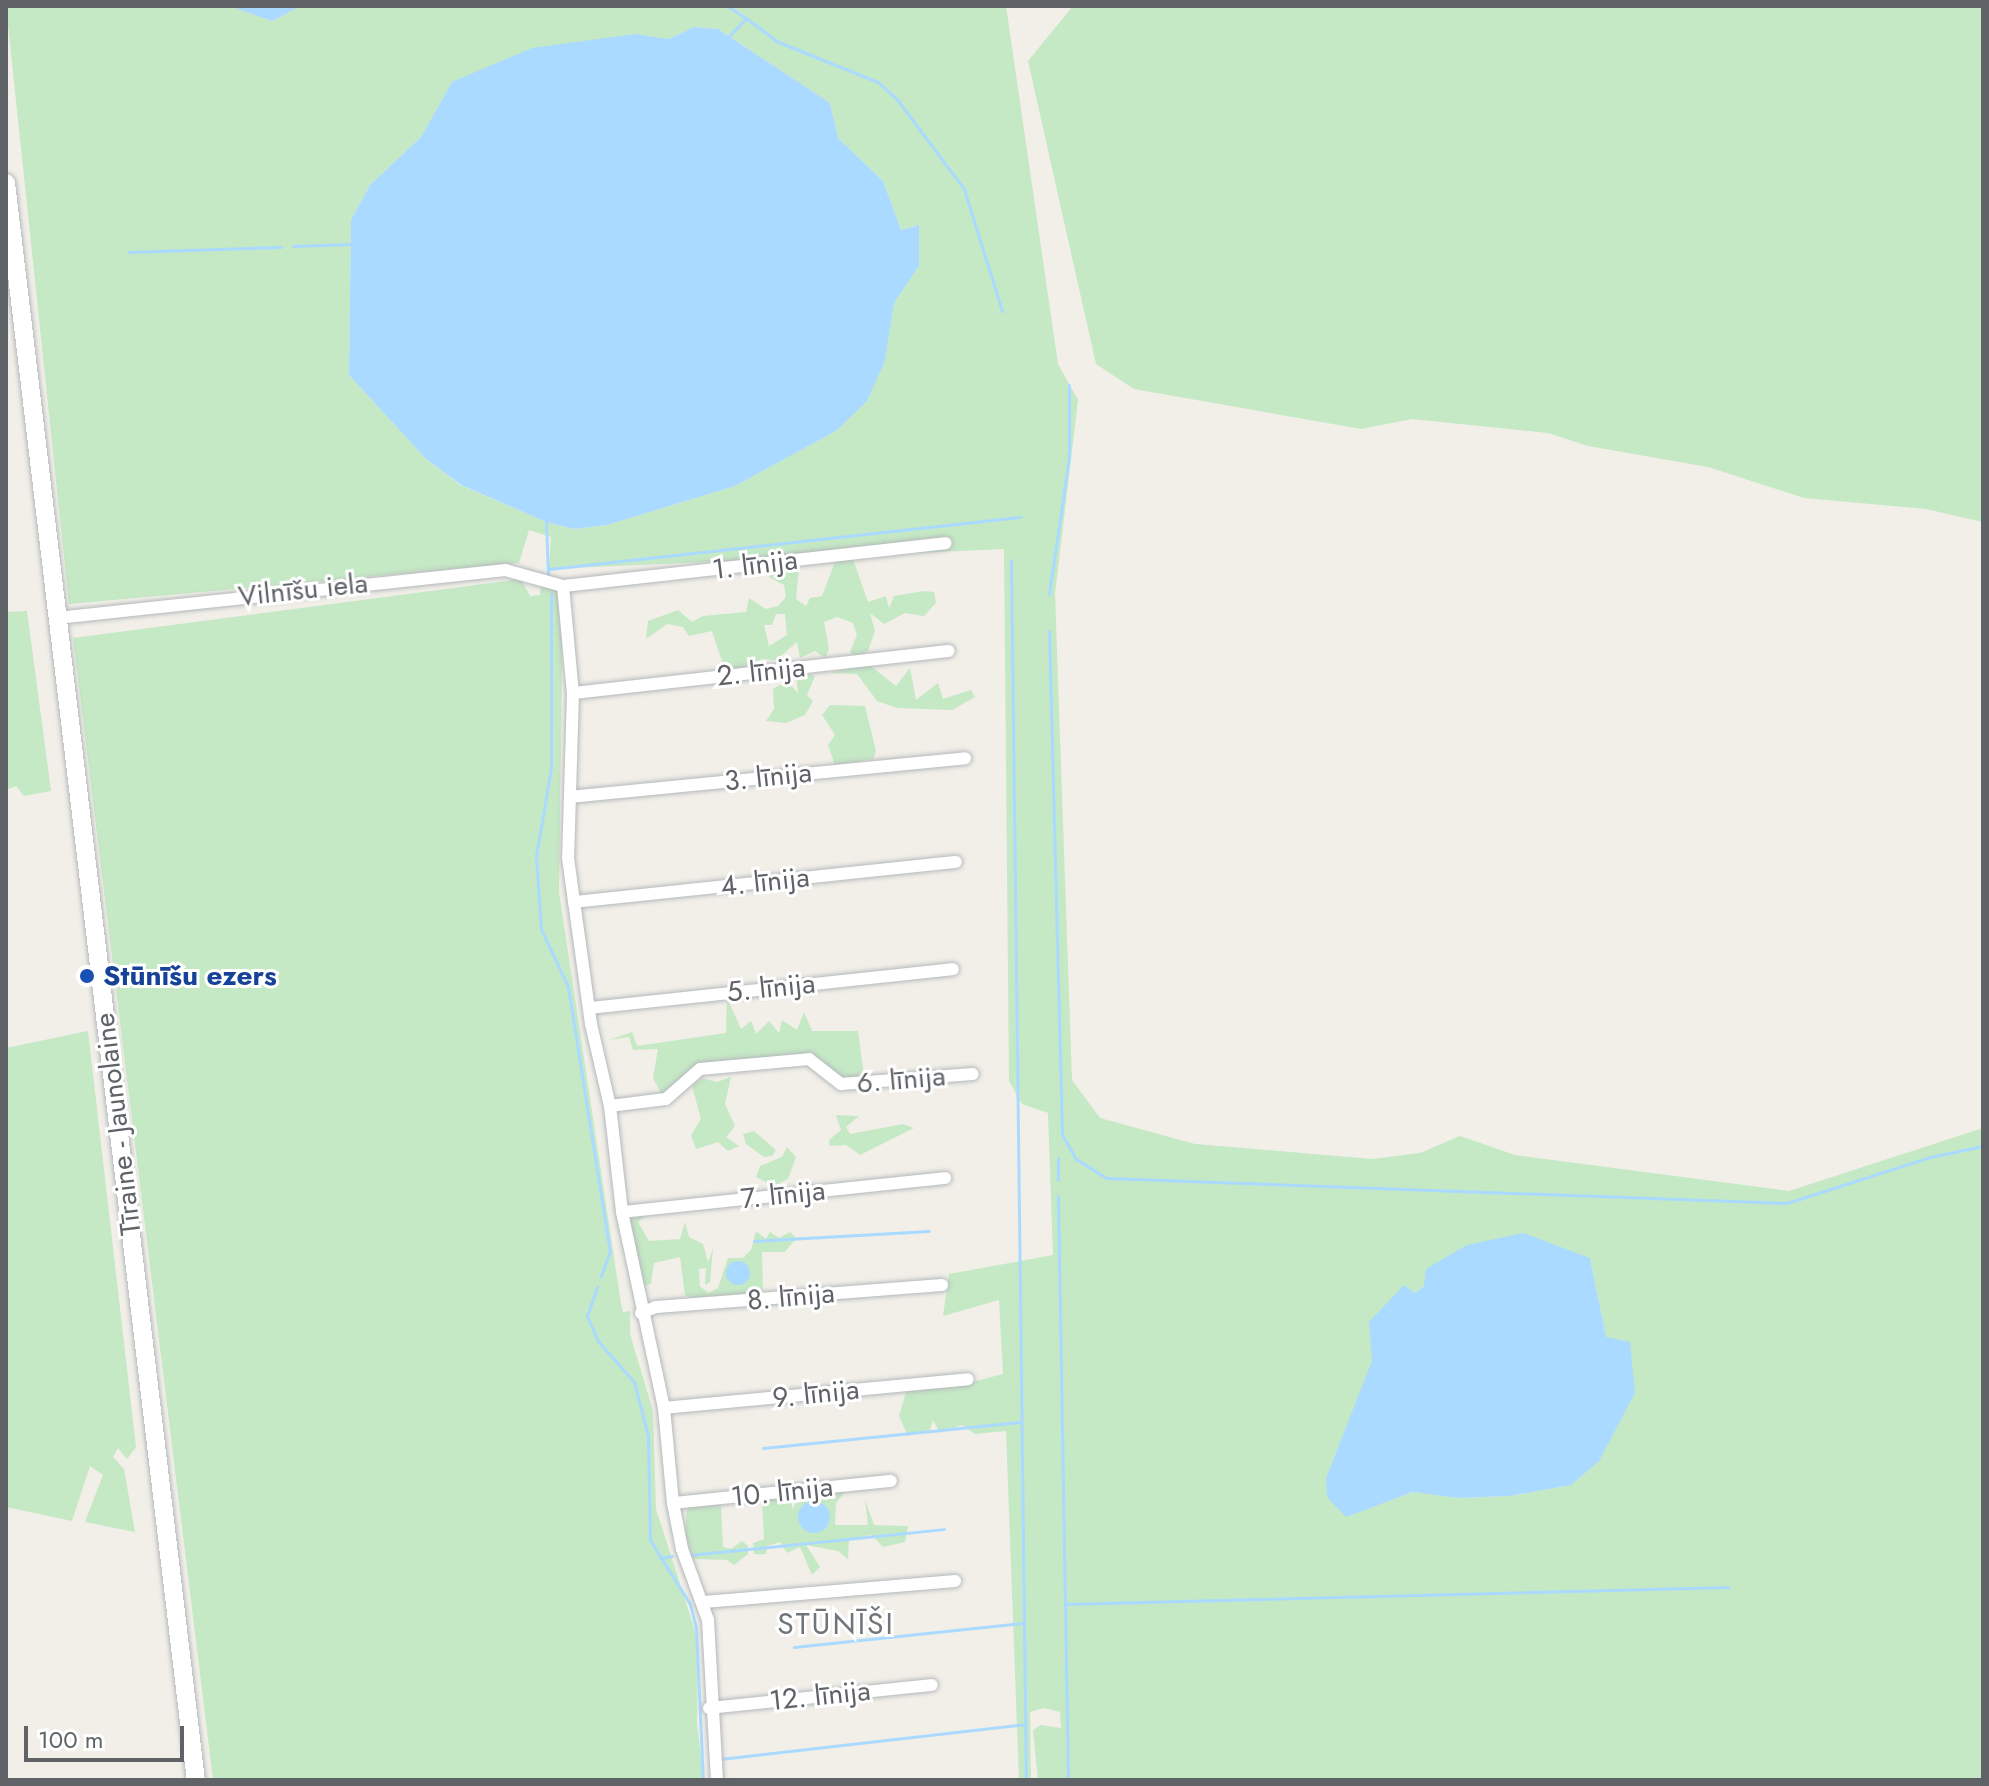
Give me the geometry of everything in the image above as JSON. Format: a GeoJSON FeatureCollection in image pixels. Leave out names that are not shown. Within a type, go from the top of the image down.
{"type":"FeatureCollection","features":[{"type":"Feature","properties":{"kind":"main road","name":"Tīraine - Jaunolaine"},"geometry":{"type":"LineString","coordinates":[[6,183],[196,1780]]}},
{"type":"Feature","properties":{"kind":"street","name":"1. līnija"},"geometry":{"type":"LineString","coordinates":[[563,586],[946,543]]}},
{"type":"Feature","properties":{"kind":"street","name":"Vilnīšu iela"},"geometry":{"type":"LineString","coordinates":[[57,618],[432,575],[505,570],[563,586]]}},
{"type":"Feature","properties":{"kind":"street"},"geometry":{"type":"LineString","coordinates":[[563,586],[573,693],[568,858],[590,1008],[610,1106],[622,1212],[641,1313],[664,1408],[673,1503],[689,1572],[704,1602],[709,1708],[717,1780]]}},
{"type":"Feature","properties":{"kind":"street","name":"2. līnija"},"geometry":{"type":"LineString","coordinates":[[573,693],[949,651]]}},
{"type":"Feature","properties":{"kind":"street","name":"3. līnija"},"geometry":{"type":"LineString","coordinates":[[570,797],[965,758]]}},
{"type":"Feature","properties":{"kind":"street","name":"4. līnija"},"geometry":{"type":"LineString","coordinates":[[574,902],[956,862]]}},
{"type":"Feature","properties":{"kind":"street","name":"5. līnija"},"geometry":{"type":"LineString","coordinates":[[590,1008],[953,969]]}},
{"type":"Feature","properties":{"kind":"street","name":"6. līnija"},"geometry":{"type":"LineString","coordinates":[[610,1106],[666,1099],[700,1069],[794,1060],[809,1059],[841,1084],[973,1074]]}},
{"type":"Feature","properties":{"kind":"street","name":"7. līnija"},"geometry":{"type":"LineString","coordinates":[[622,1212],[945,1178]]}},
{"type":"Feature","properties":{"kind":"street","name":"8. līnija"},"geometry":{"type":"LineString","coordinates":[[641,1313],[656,1307],[942,1285]]}},
{"type":"Feature","properties":{"kind":"street","name":"9. līnija"},"geometry":{"type":"LineString","coordinates":[[664,1408],[968,1379]]}},
{"type":"Feature","properties":{"kind":"street","name":"10. līnija"},"geometry":{"type":"LineString","coordinates":[[673,1503],[891,1481]]}},
{"type":"Feature","properties":{"kind":"street"},"geometry":{"type":"LineString","coordinates":[[704,1602],[955,1581]]}},
{"type":"Feature","properties":{"kind":"street","name":"12. līnija"},"geometry":{"type":"LineString","coordinates":[[709,1708],[932,1685]]}},
{"type":"Feature","properties":{"kind":"green space"},"geometry":{"type":"Polygon","coordinates":[[[6,6],[229,6],[272,21],[301,6],[1006,6],[1058,364],[1078,400],[1055,594],[1072,1080],[1100,1118],[1195,1144],[1372,1159],[1420,1153],[1460,1136],[1515,1155],[1789,1191],[1983,1128],[1983,1780],[1038,1780],[1033,1730],[1041,1725],[1061,1728],[1060,1712],[1044,1708],[1030,1712],[1031,1780],[1019,1780],[1006,1431],[975,1434],[962,1425],[940,1433],[933,1420],[930,1430],[908,1436],[899,1416],[907,1389],[949,1388],[1003,1374],[999,1300],[943,1316],[949,1274],[1053,1255],[1048,1113],[1022,1104],[1009,1081],[1004,549],[549,569],[551,537],[529,530],[519,563],[69,604],[6,6]],[[694,27],[669,39],[635,34],[452,82],[421,137],[370,185],[351,220],[349,375],[425,458],[460,485],[546,522],[574,529],[607,525],[735,486],[836,431],[885,361],[894,303],[919,266],[918,225],[901,230],[883,181],[838,138],[830,103],[718,29],[694,27]],[[1590,1258],[1424,1286],[1415,1293],[1404,1285],[1326,1478],[1346,1516],[1414,1492],[1458,1498],[1510,1496],[1571,1485],[1606,1338],[1590,1258]]]}},
{"type":"Feature","properties":{"kind":"green space"},"geometry":{"type":"Polygon","coordinates":[[[1073,6],[1983,6],[1983,522],[1926,509],[1804,498],[1708,467],[1588,446],[1548,433],[1412,419],[1361,429],[1134,389],[1096,364],[1028,61],[1073,6]]]}},
{"type":"Feature","properties":{"kind":"green space"},"geometry":{"type":"Polygon","coordinates":[[[853,559],[868,602],[886,596],[889,608],[894,596],[924,591],[934,592],[936,603],[924,616],[905,613],[884,624],[870,613],[875,631],[868,651],[855,658],[850,652],[857,635],[853,623],[837,617],[824,622],[829,649],[825,658],[815,651],[800,658],[797,642],[776,660],[762,659],[736,670],[724,667],[712,631],[689,636],[683,627],[667,624],[646,639],[648,621],[678,610],[692,622],[703,616],[746,612],[749,598],[766,609],[778,606],[786,597],[784,585],[769,577],[778,569],[799,569],[796,599],[806,606],[810,598],[822,596],[835,562],[853,559]],[[776,614],[772,625],[764,625],[769,646],[787,635],[785,614],[776,614]]]}},
{"type":"Feature","properties":{"kind":"green space"},"geometry":{"type":"Polygon","coordinates":[[[521,579],[530,596],[540,595],[541,585],[563,586],[559,892],[621,1304],[623,1312],[630,1311],[630,1334],[653,1411],[656,1509],[698,1640],[697,1724],[704,1780],[213,1780],[73,638],[521,579]]]}},
{"type":"Feature","properties":{"kind":"green space"},"geometry":{"type":"Polygon","coordinates":[[[27,611],[51,791],[24,796],[16,786],[6,790],[6,612],[27,611]]]}},
{"type":"Feature","properties":{"kind":"green space"},"geometry":{"type":"Polygon","coordinates":[[[867,663],[896,686],[910,668],[916,700],[938,683],[943,699],[971,690],[975,697],[952,710],[897,708],[877,701],[857,674],[831,673],[867,663]]]}},
{"type":"Feature","properties":{"kind":"green space"},"geometry":{"type":"Polygon","coordinates":[[[801,672],[815,676],[807,695],[813,701],[805,715],[786,723],[766,721],[774,709],[773,689],[787,681],[798,693],[796,675],[801,672]]]}},
{"type":"Feature","properties":{"kind":"green space"},"geometry":{"type":"Polygon","coordinates":[[[830,705],[865,706],[876,751],[873,759],[835,765],[828,745],[835,735],[822,715],[830,705]]]}},
{"type":"Feature","properties":{"kind":"green space"},"geometry":{"type":"Polygon","coordinates":[[[727,998],[741,1029],[751,1021],[756,1034],[769,1021],[779,1033],[782,1020],[797,1030],[804,1012],[812,1031],[858,1031],[864,1076],[842,1078],[823,1064],[695,1069],[662,1095],[653,1078],[658,1049],[633,1050],[629,1037],[609,1040],[632,1032],[637,1046],[726,1033],[727,998]]]}},
{"type":"Feature","properties":{"kind":"green space"},"geometry":{"type":"Polygon","coordinates":[[[88,1031],[136,1447],[127,1459],[118,1448],[113,1457],[124,1469],[135,1532],[85,1522],[103,1475],[90,1466],[72,1521],[6,1507],[6,1048],[88,1031]]]}},
{"type":"Feature","properties":{"kind":"green space"},"geometry":{"type":"Polygon","coordinates":[[[731,1077],[725,1104],[735,1126],[726,1137],[739,1146],[728,1151],[718,1142],[696,1149],[691,1135],[701,1119],[692,1086],[702,1078],[717,1082],[731,1077]]]}},
{"type":"Feature","properties":{"kind":"green space"},"geometry":{"type":"Polygon","coordinates":[[[836,1115],[859,1116],[846,1127],[850,1134],[903,1124],[914,1128],[860,1155],[846,1145],[830,1146],[829,1140],[841,1130],[836,1115]]]}},
{"type":"Feature","properties":{"kind":"green space"},"geometry":{"type":"Polygon","coordinates":[[[754,1131],[776,1150],[772,1156],[764,1157],[746,1144],[743,1134],[754,1131]]]}},
{"type":"Feature","properties":{"kind":"green space"},"geometry":{"type":"Polygon","coordinates":[[[787,1147],[796,1157],[788,1179],[774,1186],[756,1177],[760,1166],[782,1157],[787,1147]]]}},
{"type":"Feature","properties":{"kind":"green space"},"geometry":{"type":"Polygon","coordinates":[[[646,1215],[638,1222],[649,1241],[680,1239],[685,1222],[689,1237],[703,1244],[708,1262],[713,1249],[710,1282],[705,1285],[706,1268],[699,1269],[700,1286],[708,1293],[718,1288],[728,1258],[743,1258],[751,1250],[756,1231],[766,1239],[770,1232],[779,1238],[790,1232],[796,1238],[785,1252],[762,1252],[763,1292],[691,1298],[685,1295],[680,1257],[654,1263],[651,1284],[642,1286],[629,1223],[633,1216],[646,1215]]]}},
{"type":"Feature","properties":{"kind":"green space"},"geometry":{"type":"Polygon","coordinates":[[[845,1492],[836,1503],[835,1525],[868,1525],[865,1500],[874,1525],[908,1526],[905,1542],[883,1547],[872,1535],[849,1539],[848,1559],[838,1551],[806,1545],[820,1567],[812,1575],[800,1547],[787,1553],[780,1542],[767,1546],[766,1554],[754,1554],[753,1543],[764,1539],[762,1499],[792,1496],[792,1509],[803,1493],[845,1492]]]}},
{"type":"Feature","properties":{"kind":"green space"},"geometry":{"type":"Polygon","coordinates":[[[721,1504],[723,1547],[731,1549],[742,1541],[748,1546],[748,1554],[734,1565],[727,1560],[694,1559],[685,1536],[687,1507],[721,1504]]]}},
{"type":"Feature","properties":{"kind":"water"},"geometry":{"type":"Polygon","coordinates":[[[229,6],[301,6],[272,21],[229,6]]]}},
{"type":"Feature","properties":{"kind":"water"},"geometry":{"type":"Polygon","coordinates":[[[694,27],[718,29],[830,103],[838,138],[883,181],[901,230],[919,225],[919,266],[894,303],[885,361],[867,401],[836,431],[735,486],[607,525],[574,529],[546,522],[461,485],[425,458],[349,375],[351,220],[370,185],[421,137],[452,82],[532,48],[635,34],[669,39],[694,27]]]}},
{"type":"Feature","properties":{"kind":"water"},"geometry":{"type":"Polygon","coordinates":[[[1523,1233],[1590,1258],[1606,1337],[1630,1342],[1635,1393],[1599,1461],[1571,1485],[1510,1496],[1458,1498],[1413,1492],[1346,1517],[1327,1497],[1326,1478],[1372,1361],[1369,1322],[1404,1285],[1415,1293],[1424,1286],[1426,1269],[1467,1245],[1523,1233]]]}},
{"type":"Feature","properties":{"kind":"water"},"geometry":{"type":"Polygon","coordinates":[[[738,1261],[746,1265],[750,1273],[746,1281],[738,1285],[730,1281],[726,1273],[730,1265],[738,1261]]]}},
{"type":"Feature","properties":{"kind":"water"},"geometry":{"type":"Polygon","coordinates":[[[814,1501],[826,1505],[830,1517],[826,1529],[814,1533],[802,1529],[798,1517],[802,1505],[814,1501]]]}},
{"type":"Feature","properties":{"kind":"waterway"},"geometry":{"type":"LineString","coordinates":[[727,6],[746,18],[729,36]]}},
{"type":"Feature","properties":{"kind":"waterway"},"geometry":{"type":"LineString","coordinates":[[746,18],[776,41],[878,82],[896,98],[964,189],[1002,311]]}},
{"type":"Feature","properties":{"kind":"waterway"},"geometry":{"type":"LineString","coordinates":[[293,246],[352,244]]}},
{"type":"Feature","properties":{"kind":"waterway"},"geometry":{"type":"LineString","coordinates":[[128,252],[281,247]]}},
{"type":"Feature","properties":{"kind":"waterway"},"geometry":{"type":"LineString","coordinates":[[1049,594],[1069,457],[1069,385]]}},
{"type":"Feature","properties":{"kind":"waterway"},"geometry":{"type":"LineString","coordinates":[[549,569],[1020,517]]}},
{"type":"Feature","properties":{"kind":"waterway"},"geometry":{"type":"LineString","coordinates":[[546,522],[548,574]]}},
{"type":"Feature","properties":{"kind":"waterway"},"geometry":{"type":"LineString","coordinates":[[1011,560],[1026,1780]]}},
{"type":"Feature","properties":{"kind":"waterway"},"geometry":{"type":"LineString","coordinates":[[551,594],[551,768],[536,856],[541,929],[568,987],[610,1251],[601,1276]]}},
{"type":"Feature","properties":{"kind":"waterway"},"geometry":{"type":"LineString","coordinates":[[1049,631],[1062,1134],[1076,1159],[1107,1178],[1787,1203],[1930,1157],[1983,1146]]}},
{"type":"Feature","properties":{"kind":"waterway"},"geometry":{"type":"LineString","coordinates":[[1058,1158],[1058,1180]]}},
{"type":"Feature","properties":{"kind":"waterway"},"geometry":{"type":"LineString","coordinates":[[1058,1196],[1068,1780]]}},
{"type":"Feature","properties":{"kind":"waterway"},"geometry":{"type":"LineString","coordinates":[[754,1241],[929,1231]]}},
{"type":"Feature","properties":{"kind":"waterway"},"geometry":{"type":"LineString","coordinates":[[597,1287],[587,1316],[598,1341],[634,1382],[648,1436],[650,1540],[690,1604],[696,1628],[703,1780]]}},
{"type":"Feature","properties":{"kind":"waterway"},"geometry":{"type":"LineString","coordinates":[[763,1448],[1021,1422]]}},
{"type":"Feature","properties":{"kind":"waterway"},"geometry":{"type":"LineString","coordinates":[[689,1555],[944,1529]]}},
{"type":"Feature","properties":{"kind":"waterway"},"geometry":{"type":"LineString","coordinates":[[660,1558],[672,1556]]}},
{"type":"Feature","properties":{"kind":"waterway"},"geometry":{"type":"LineString","coordinates":[[1065,1604],[1729,1587]]}},
{"type":"Feature","properties":{"kind":"waterway"},"geometry":{"type":"LineString","coordinates":[[794,1647],[1024,1623]]}},
{"type":"Feature","properties":{"kind":"waterway"},"geometry":{"type":"LineString","coordinates":[[720,1759],[1025,1724]]}},
{"type":"Feature","properties":{"kind":"place","name":"Stūnīšu ezers"},"geometry":{"type":"Point","coordinates":[87,976]}},
{"type":"Feature","properties":{"kind":"district","name":"STŪNĪŠI"},"geometry":{"type":"Point","coordinates":[836,1624]}}]}
